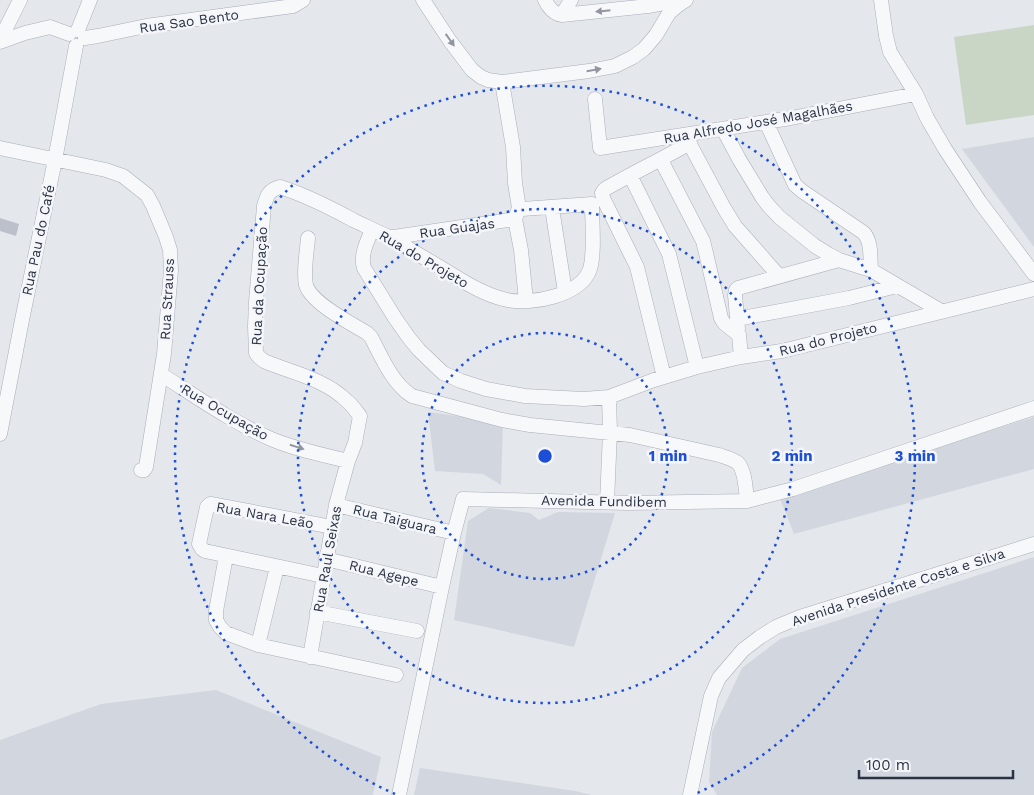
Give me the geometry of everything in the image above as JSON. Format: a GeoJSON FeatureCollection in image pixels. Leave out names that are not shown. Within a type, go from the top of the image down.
{"type":"FeatureCollection","features":[{"type":"Feature","properties":{"kind":"street","name":"Rua Pau do Café"},"geometry":{"type":"LineString","coordinates":[[0,434],[23,311],[55,160],[77,37],[90,0]]}},
{"type":"Feature","properties":{"kind":"street"},"geometry":{"type":"LineString","coordinates":[[423,0],[472,70],[488,80],[502,82],[615,66],[644,49],[669,13],[686,0]]}},
{"type":"Feature","properties":{"kind":"street"},"geometry":{"type":"LineString","coordinates":[[545,0],[548,6],[560,14],[648,6],[667,0]]}},
{"type":"Feature","properties":{"kind":"street"},"geometry":{"type":"LineString","coordinates":[[560,14],[571,0]]}},
{"type":"Feature","properties":{"kind":"street"},"geometry":{"type":"LineString","coordinates":[[881,0],[890,52],[916,94],[927,118],[980,202],[1034,274]]}},
{"type":"Feature","properties":{"kind":"street","name":"Rua Sao Bento"},"geometry":{"type":"LineString","coordinates":[[77,37],[98,36],[146,26],[296,2]]}},
{"type":"Feature","properties":{"kind":"street"},"geometry":{"type":"LineString","coordinates":[[17,6],[25,33]]}},
{"type":"Feature","properties":{"kind":"street"},"geometry":{"type":"LineString","coordinates":[[0,41],[17,6]]}},
{"type":"Feature","properties":{"kind":"street"},"geometry":{"type":"LineString","coordinates":[[648,6],[655,17],[656,34]]}},
{"type":"Feature","properties":{"kind":"street"},"geometry":{"type":"LineString","coordinates":[[0,41],[50,27],[77,37]]}},
{"type":"Feature","properties":{"kind":"street"},"geometry":{"type":"LineString","coordinates":[[502,82],[513,147],[517,213],[526,300]]}},
{"type":"Feature","properties":{"kind":"street","name":"Rua Alfredo José Magalhães"},"geometry":{"type":"LineString","coordinates":[[595,99],[600,148],[687,139],[723,129],[916,94]]}},
{"type":"Feature","properties":{"kind":"street"},"geometry":{"type":"LineString","coordinates":[[766,122],[795,185],[864,232],[867,236],[870,248],[871,270]]}},
{"type":"Feature","properties":{"kind":"street"},"geometry":{"type":"LineString","coordinates":[[723,129],[739,160],[768,205],[779,217],[815,246],[839,260],[871,270],[941,311]]}},
{"type":"Feature","properties":{"kind":"street"},"geometry":{"type":"LineString","coordinates":[[664,377],[636,267],[603,198],[602,193],[605,189],[661,160],[687,139],[735,226],[779,276]]}},
{"type":"Feature","properties":{"kind":"street","name":"Rua Strauss"},"geometry":{"type":"LineString","coordinates":[[0,148],[106,170],[123,176],[146,195],[153,206],[170,250],[171,270],[162,375],[146,467],[144,470],[141,470]]}},
{"type":"Feature","properties":{"kind":"street"},"geometry":{"type":"LineString","coordinates":[[661,160],[703,241],[721,318],[724,323],[739,335]]}},
{"type":"Feature","properties":{"kind":"street"},"geometry":{"type":"LineString","coordinates":[[630,175],[669,254],[697,367]]}},
{"type":"Feature","properties":{"kind":"street","name":"Rua da Ocupação"},"geometry":{"type":"LineString","coordinates":[[348,461],[355,443],[360,416],[351,405],[328,387],[310,378],[264,361],[256,353],[256,302],[264,206],[267,195],[280,187],[291,190],[372,230]]}},
{"type":"Feature","properties":{"kind":"street","name":"Rua do Projeto"},"geometry":{"type":"LineString","coordinates":[[517,213],[522,209],[592,204],[592,256],[590,268],[580,283],[565,292],[543,299],[508,300],[474,288],[388,237],[372,230],[362,256],[362,262],[408,338],[443,373],[461,381],[486,388],[526,396],[584,399],[609,397],[697,367],[741,357],[782,351],[1034,288]]}},
{"type":"Feature","properties":{"kind":"street"},"geometry":{"type":"LineString","coordinates":[[552,208],[565,292]]}},
{"type":"Feature","properties":{"kind":"street","name":"Rua Guajas"},"geometry":{"type":"LineString","coordinates":[[388,237],[403,236],[517,213]]}},
{"type":"Feature","properties":{"kind":"street"},"geometry":{"type":"LineString","coordinates":[[308,238],[305,276],[308,290],[313,297],[335,314],[371,337],[393,377],[412,396],[502,420],[530,425],[630,435],[729,458],[738,464],[745,479],[747,501]]}},
{"type":"Feature","properties":{"kind":"street"},"geometry":{"type":"LineString","coordinates":[[741,357],[735,295],[738,288],[839,260]]}},
{"type":"Feature","properties":{"kind":"street"},"geometry":{"type":"LineString","coordinates":[[737,319],[849,298],[897,286]]}},
{"type":"Feature","properties":{"kind":"street","name":"Rua Ocupação"},"geometry":{"type":"LineString","coordinates":[[162,375],[221,412],[271,439],[348,461]]}},
{"type":"Feature","properties":{"kind":"street"},"geometry":{"type":"LineString","coordinates":[[607,502],[610,432],[609,397]]}},
{"type":"Feature","properties":{"kind":"street","name":"Avenida Fundibem"},"geometry":{"type":"LineString","coordinates":[[400,795],[442,587],[463,499],[607,502],[747,501],[793,489],[1034,408]]}},
{"type":"Feature","properties":{"kind":"street","name":"Rua Raul Seixas"},"geometry":{"type":"LineString","coordinates":[[310,657],[336,505],[348,461]]}},
{"type":"Feature","properties":{"kind":"street","name":"Rua Nara Leão"},"geometry":{"type":"LineString","coordinates":[[226,556],[205,551],[199,544],[206,507],[210,504],[332,528]]}},
{"type":"Feature","properties":{"kind":"street","name":"Rua Taiguara"},"geometry":{"type":"LineString","coordinates":[[336,505],[454,533]]}},
{"type":"Feature","properties":{"kind":"street","name":"Avenida Presidente Costa e Silva"},"geometry":{"type":"LineString","coordinates":[[692,794],[711,696],[719,678],[744,650],[760,637],[776,627],[800,617],[1034,544]]}},
{"type":"Feature","properties":{"kind":"street"},"geometry":{"type":"LineString","coordinates":[[324,576],[226,556],[216,620],[226,633],[258,645],[396,675]]}},
{"type":"Feature","properties":{"kind":"street","name":"Rua Agepe"},"geometry":{"type":"LineString","coordinates":[[326,559],[442,587]]}},
{"type":"Feature","properties":{"kind":"street"},"geometry":{"type":"LineString","coordinates":[[258,645],[277,567]]}},
{"type":"Feature","properties":{"kind":"street"},"geometry":{"type":"LineString","coordinates":[[317,612],[417,631]]}},
{"type":"Feature","properties":{"kind":"shaded area"},"geometry":{"type":"Polygon","coordinates":[[[1034,137],[1034,247],[962,149],[1034,137]]]}},
{"type":"Feature","properties":{"kind":"shaded area"},"geometry":{"type":"Polygon","coordinates":[[[428,412],[503,424],[501,485],[483,474],[435,471],[428,412]]]}},
{"type":"Feature","properties":{"kind":"shaded area"},"geometry":{"type":"Polygon","coordinates":[[[1034,417],[1034,469],[794,534],[779,496],[1034,417]]]}},
{"type":"Feature","properties":{"kind":"shaded area"},"geometry":{"type":"Polygon","coordinates":[[[489,508],[530,513],[539,520],[558,512],[615,513],[574,647],[454,620],[468,521],[489,508]]]}},
{"type":"Feature","properties":{"kind":"shaded area"},"geometry":{"type":"Polygon","coordinates":[[[1034,557],[1034,795],[717,795],[709,782],[712,732],[742,668],[780,639],[1034,557]]]}},
{"type":"Feature","properties":{"kind":"shaded area"},"geometry":{"type":"Polygon","coordinates":[[[216,690],[381,757],[373,795],[0,795],[0,740],[101,704],[216,690]]]}},
{"type":"Feature","properties":{"kind":"shaded area"},"geometry":{"type":"Polygon","coordinates":[[[420,768],[575,791],[592,795],[414,795],[420,768]]]}},
{"type":"Feature","properties":{"kind":"green space"},"geometry":{"type":"Polygon","coordinates":[[[1034,25],[1034,115],[966,125],[954,37],[1034,25]]]}},
{"type":"Feature","properties":{"kind":"building"},"geometry":{"type":"Polygon","coordinates":[[[0,218],[19,224],[16,236],[0,231],[0,218]]]}}]}
